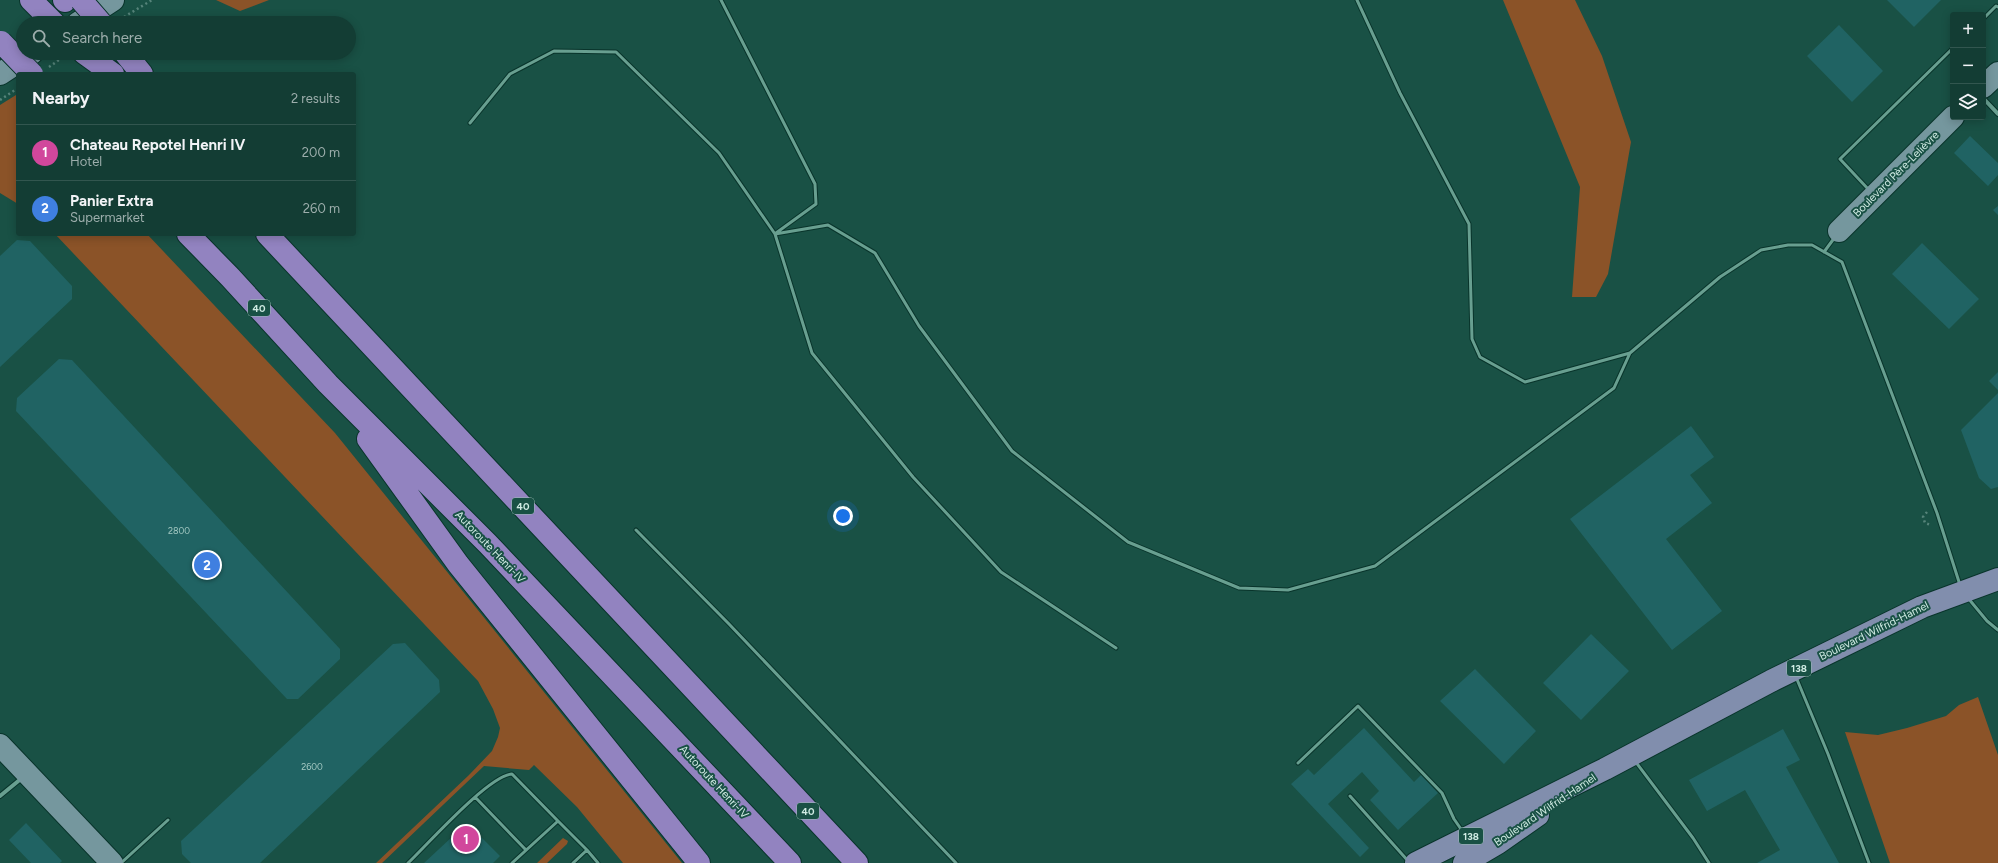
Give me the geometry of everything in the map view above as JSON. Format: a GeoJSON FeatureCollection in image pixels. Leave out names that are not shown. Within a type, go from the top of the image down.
{"type":"FeatureCollection","features":[{"type":"Feature","properties":{"kind":"highway"},"geometry":{"type":"LineString","coordinates":[[70,0],[111,14]]}},
{"type":"Feature","properties":{"kind":"highway"},"geometry":{"type":"LineString","coordinates":[[70,0],[76,16]]}},
{"type":"Feature","properties":{"kind":"highway"},"geometry":{"type":"LineString","coordinates":[[1,41],[16,54]]}},
{"type":"Feature","properties":{"kind":"highway"},"geometry":{"type":"LineString","coordinates":[[24,60],[38,72]]}},
{"type":"Feature","properties":{"kind":"highway"},"geometry":{"type":"LineString","coordinates":[[94,60],[111,72]]}},
{"type":"Feature","properties":{"kind":"highway"},"geometry":{"type":"LineString","coordinates":[[106,60],[113,72]]}},
{"type":"Feature","properties":{"kind":"highway"},"geometry":{"type":"LineString","coordinates":[[131,60],[140,72]]}},
{"type":"Feature","properties":{"kind":"highway","name":"Autoroute Henri-IV"},"geometry":{"type":"LineString","coordinates":[[190,236],[230,276],[328,384],[488,544],[790,863]]}},
{"type":"Feature","properties":{"kind":"highway","name":"40"},"geometry":{"type":"LineString","coordinates":[[269,236],[857,863]]}},
{"type":"Feature","properties":{"kind":"highway"},"geometry":{"type":"LineString","coordinates":[[272,236],[287,254]]}},
{"type":"Feature","properties":{"kind":"highway"},"geometry":{"type":"LineString","coordinates":[[328,384],[458,564],[699,863]]}},
{"type":"Feature","properties":{"kind":"main road","name":"Boulevard Wilfrid-Hamel"},"geometry":{"type":"LineString","coordinates":[[1416,863],[1631,756],[1793,670],[1922,607],[1998,578]]}},
{"type":"Feature","properties":{"kind":"main road","name":"Boulevard Wilfrid-Hamel"},"geometry":{"type":"LineString","coordinates":[[1464,863],[1498,843],[1605,769]]}},
{"type":"Feature","properties":{"kind":"street"},"geometry":{"type":"LineString","coordinates":[[0,74],[21,60]]}},
{"type":"Feature","properties":{"kind":"street"},"geometry":{"type":"LineString","coordinates":[[1986,84],[1998,73]]}},
{"type":"Feature","properties":{"kind":"street"},"geometry":{"type":"LineString","coordinates":[[1986,101],[1998,114]]}},
{"type":"Feature","properties":{"kind":"street","name":"Boulevard Père-Lelièvre"},"geometry":{"type":"LineString","coordinates":[[1839,231],[1950,120]]}},
{"type":"Feature","properties":{"kind":"street"},"geometry":{"type":"LineString","coordinates":[[0,745],[112,863]]}},
{"type":"Feature","properties":{"kind":"street"},"geometry":{"type":"LineString","coordinates":[[0,796],[27,774]]}},
{"type":"Feature","properties":{"kind":"lane"},"geometry":{"type":"LineString","coordinates":[[721,0],[815,184],[816,204],[774,234]]}},
{"type":"Feature","properties":{"kind":"lane"},"geometry":{"type":"LineString","coordinates":[[1357,0],[1400,93],[1469,224],[1472,339],[1480,357],[1525,382],[1630,353],[1720,277],[1761,250],[1788,245],[1812,245],[1842,262],[1937,513],[1962,592],[1987,621],[1998,630]]}},
{"type":"Feature","properties":{"kind":"lane"},"geometry":{"type":"LineString","coordinates":[[1986,16],[1996,6],[1998,8]]}},
{"type":"Feature","properties":{"kind":"lane"},"geometry":{"type":"LineString","coordinates":[[470,123],[510,74],[554,51],[616,52],[719,152],[774,234],[812,353],[913,476],[1001,572],[1116,648]]}},
{"type":"Feature","properties":{"kind":"lane"},"geometry":{"type":"LineString","coordinates":[[1874,196],[1840,159],[1950,51]]}},
{"type":"Feature","properties":{"kind":"lane"},"geometry":{"type":"LineString","coordinates":[[774,234],[828,225],[875,252],[919,326],[1012,451],[1128,542],[1239,588],[1288,590],[1375,566],[1614,388],[1630,353]]}},
{"type":"Feature","properties":{"kind":"lane"},"geometry":{"type":"LineString","coordinates":[[1824,252],[1839,231]]}},
{"type":"Feature","properties":{"kind":"lane"},"geometry":{"type":"LineString","coordinates":[[636,530],[729,624],[956,863]]}},
{"type":"Feature","properties":{"kind":"lane"},"geometry":{"type":"LineString","coordinates":[[1793,670],[1828,754],[1869,863]]}},
{"type":"Feature","properties":{"kind":"lane"},"geometry":{"type":"LineString","coordinates":[[1298,763],[1358,706],[1442,793],[1454,819],[1467,838]]}},
{"type":"Feature","properties":{"kind":"lane"},"geometry":{"type":"LineString","coordinates":[[1631,756],[1693,838],[1709,863]]}},
{"type":"Feature","properties":{"kind":"lane"},"geometry":{"type":"LineString","coordinates":[[408,863],[475,797],[501,777],[512,774],[598,863]]}},
{"type":"Feature","properties":{"kind":"lane"},"geometry":{"type":"LineString","coordinates":[[1350,796],[1410,863]]}},
{"type":"Feature","properties":{"kind":"lane"},"geometry":{"type":"LineString","coordinates":[[475,797],[526,850]]}},
{"type":"Feature","properties":{"kind":"lane"},"geometry":{"type":"LineString","coordinates":[[121,863],[168,820]]}},
{"type":"Feature","properties":{"kind":"lane"},"geometry":{"type":"LineString","coordinates":[[512,863],[558,822]]}},
{"type":"Feature","properties":{"kind":"lane"},"geometry":{"type":"LineString","coordinates":[[573,863],[587,850]]}},
{"type":"Feature","properties":{"kind":"path"},"geometry":{"type":"LineString","coordinates":[[111,14],[152,0]]}},
{"type":"Feature","properties":{"kind":"path"},"geometry":{"type":"LineString","coordinates":[[38,72],[58,60]]}},
{"type":"Feature","properties":{"kind":"path"},"geometry":{"type":"LineString","coordinates":[[0,100],[16,89]]}},
{"type":"Feature","properties":{"kind":"shaded area"},"geometry":{"type":"Polygon","coordinates":[[[216,0],[269,0],[240,11],[216,0]]]}},
{"type":"Feature","properties":{"kind":"shaded area"},"geometry":{"type":"Polygon","coordinates":[[[1503,0],[1575,0],[1602,56],[1631,142],[1608,274],[1596,297],[1572,297],[1580,187],[1503,0]]]}},
{"type":"Feature","properties":{"kind":"shaded area"},"geometry":{"type":"Polygon","coordinates":[[[16,95],[16,203],[0,193],[0,105],[16,95]]]}},
{"type":"Feature","properties":{"kind":"shaded area"},"geometry":{"type":"Polygon","coordinates":[[[57,236],[149,236],[335,433],[682,863],[623,863],[577,807],[534,765],[529,770],[484,766],[382,863],[376,863],[469,775],[492,751],[500,728],[493,709],[478,681],[57,236]]]}},
{"type":"Feature","properties":{"kind":"shaded area"},"geometry":{"type":"Polygon","coordinates":[[[1978,697],[1998,755],[1998,863],[1890,863],[1845,732],[1878,735],[1907,728],[1946,716],[1959,705],[1978,697]]]}},
{"type":"Feature","properties":{"kind":"shaded area"},"geometry":{"type":"Polygon","coordinates":[[[563,838],[568,841],[567,844],[547,863],[537,863],[563,838]]]}},
{"type":"Feature","properties":{"kind":"building"},"geometry":{"type":"Polygon","coordinates":[[[1887,0],[1941,0],[1914,27],[1887,0]]]}},
{"type":"Feature","properties":{"kind":"building"},"geometry":{"type":"Polygon","coordinates":[[[1839,25],[1883,71],[1852,102],[1807,56],[1839,25]]]}},
{"type":"Feature","properties":{"kind":"building"},"geometry":{"type":"Polygon","coordinates":[[[1970,136],[1998,163],[1998,175],[1988,186],[1954,153],[1970,136]]]}},
{"type":"Feature","properties":{"kind":"building"},"geometry":{"type":"Polygon","coordinates":[[[1998,206],[1998,215],[1993,210],[1998,206]]]}},
{"type":"Feature","properties":{"kind":"building"},"geometry":{"type":"Polygon","coordinates":[[[17,240],[30,241],[72,286],[72,299],[0,367],[0,256],[17,240]]]}},
{"type":"Feature","properties":{"kind":"building"},"geometry":{"type":"Polygon","coordinates":[[[1922,243],[1979,299],[1949,329],[1892,274],[1922,243]]]}},
{"type":"Feature","properties":{"kind":"building"},"geometry":{"type":"Polygon","coordinates":[[[59,359],[72,360],[340,649],[340,659],[298,699],[287,699],[16,411],[17,398],[59,359]]]}},
{"type":"Feature","properties":{"kind":"building"},"geometry":{"type":"Polygon","coordinates":[[[1998,372],[1998,390],[1989,381],[1998,372]]]}},
{"type":"Feature","properties":{"kind":"building"},"geometry":{"type":"Polygon","coordinates":[[[1998,393],[1998,487],[1991,489],[1979,478],[1961,430],[1998,393]]]}},
{"type":"Feature","properties":{"kind":"building"},"geometry":{"type":"Polygon","coordinates":[[[1691,426],[1714,457],[1690,475],[1712,503],[1666,539],[1722,611],[1672,650],[1570,519],[1691,426]]]}},
{"type":"Feature","properties":{"kind":"building"},"geometry":{"type":"Polygon","coordinates":[[[1591,634],[1629,671],[1581,720],[1543,683],[1591,634]]]}},
{"type":"Feature","properties":{"kind":"building"},"geometry":{"type":"Polygon","coordinates":[[[405,643],[439,680],[440,692],[260,863],[191,863],[182,854],[181,841],[393,644],[405,643]]]}},
{"type":"Feature","properties":{"kind":"building"},"geometry":{"type":"Polygon","coordinates":[[[1475,669],[1536,731],[1504,764],[1440,701],[1475,669]]]}},
{"type":"Feature","properties":{"kind":"building"},"geometry":{"type":"Polygon","coordinates":[[[1364,728],[1414,782],[1421,775],[1438,793],[1398,830],[1370,800],[1379,791],[1362,772],[1328,804],[1369,848],[1360,857],[1291,784],[1308,769],[1314,775],[1364,728]]]}},
{"type":"Feature","properties":{"kind":"building"},"geometry":{"type":"Polygon","coordinates":[[[1783,729],[1800,760],[1786,767],[1839,863],[1757,863],[1780,850],[1745,790],[1707,811],[1689,780],[1783,729]]]}},
{"type":"Feature","properties":{"kind":"building"},"geometry":{"type":"Polygon","coordinates":[[[26,823],[62,861],[60,863],[31,863],[9,840],[26,823]]]}},
{"type":"Feature","properties":{"kind":"building"},"geometry":{"type":"Polygon","coordinates":[[[467,823],[500,856],[493,863],[424,863],[467,823]]]}},
{"type":"Feature","properties":{"kind":"place","name":"Panier Extra"},"geometry":{"type":"Point","coordinates":[207,565]}},
{"type":"Feature","properties":{"kind":"place","name":"Chateau Repotel Henri IV"},"geometry":{"type":"Point","coordinates":[466,839]}}]}
